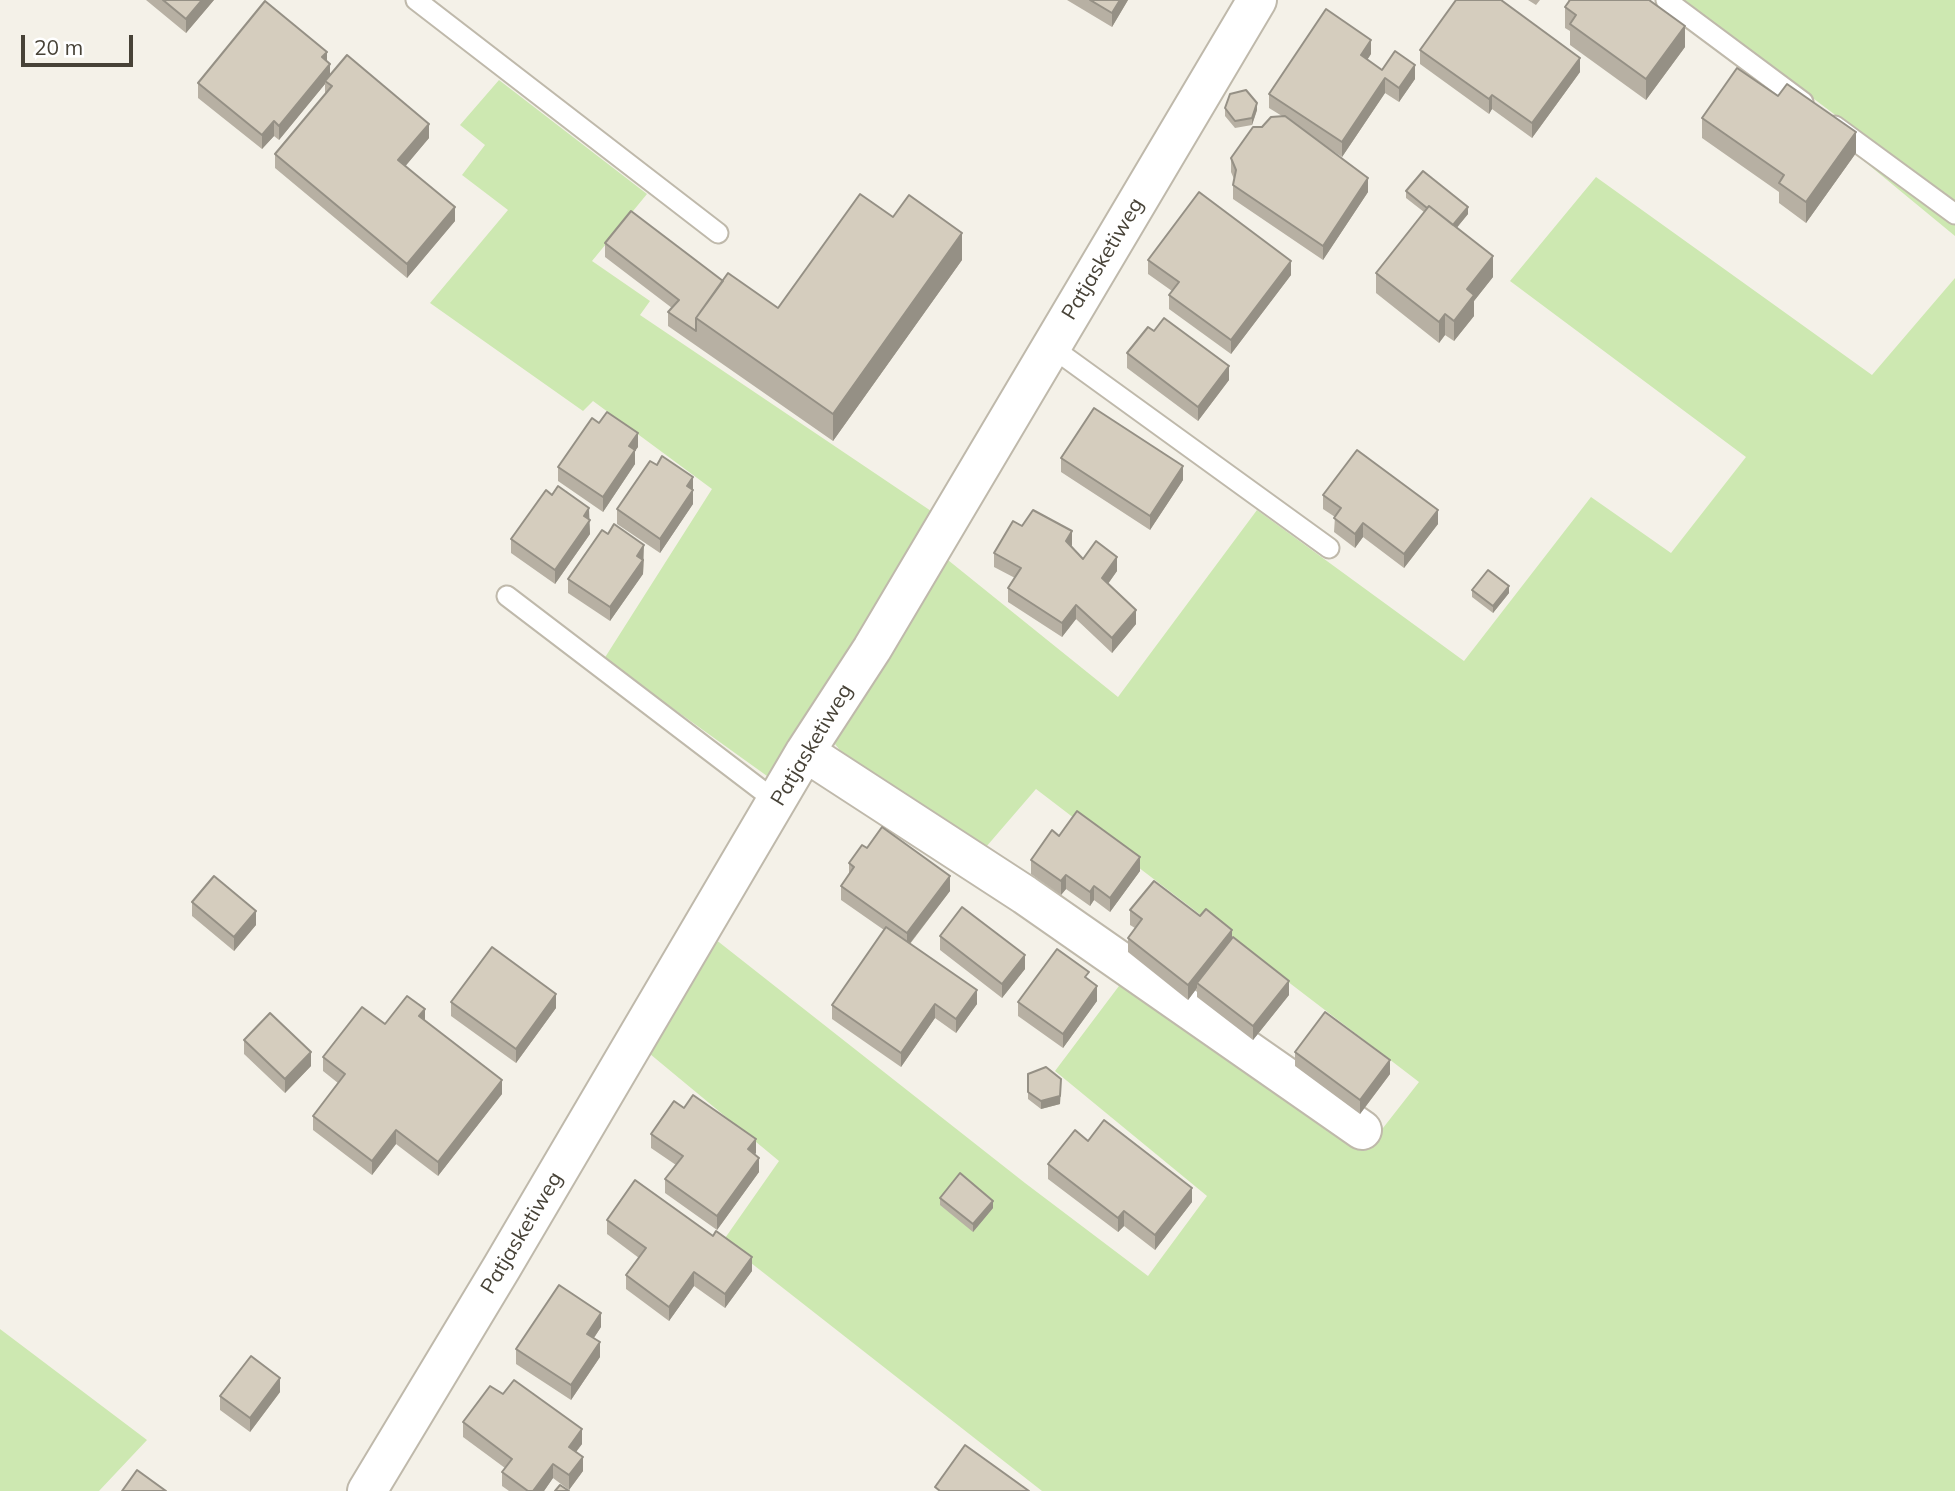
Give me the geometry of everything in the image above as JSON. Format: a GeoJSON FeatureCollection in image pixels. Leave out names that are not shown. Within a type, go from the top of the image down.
{"type":"FeatureCollection","features":[{"type":"Feature","properties":{"kind":"street","name":"Patjasketiweg"},"geometry":{"type":"LineString","coordinates":[[367,1491],[778,802],[805,752],[872,649],[1256,0]]}},
{"type":"Feature","properties":{"kind":"street"},"geometry":{"type":"LineString","coordinates":[[805,752],[1025,895],[1362,1130]]}},
{"type":"Feature","properties":{"kind":"lane"},"geometry":{"type":"LineString","coordinates":[[416,0],[718,233]]}},
{"type":"Feature","properties":{"kind":"lane"},"geometry":{"type":"LineString","coordinates":[[1666,0],[1955,214]]}},
{"type":"Feature","properties":{"kind":"lane"},"geometry":{"type":"LineString","coordinates":[[1050,346],[1329,548]]}},
{"type":"Feature","properties":{"kind":"lane"},"geometry":{"type":"LineString","coordinates":[[507,596],[778,802]]}},
{"type":"Feature","properties":{"kind":"green space"},"geometry":{"type":"Polygon","coordinates":[[[1683,0],[1955,0],[1955,236],[1864,161],[1875,145],[1683,0]]]}},
{"type":"Feature","properties":{"kind":"green space"},"geometry":{"type":"Polygon","coordinates":[[[499,80],[647,194],[592,261],[650,301],[640,315],[934,513],[774,781],[604,659],[712,489],[593,401],[583,411],[430,303],[508,210],[462,175],[485,145],[460,125],[499,80]]]}},
{"type":"Feature","properties":{"kind":"green space"},"geometry":{"type":"Polygon","coordinates":[[[1596,177],[1872,375],[1955,278],[1955,1491],[1042,1491],[723,1241],[779,1161],[650,1054],[715,939],[1025,1183],[1148,1276],[1207,1196],[1055,1071],[1128,974],[1365,1151],[1419,1082],[1036,789],[986,847],[842,753],[835,744],[836,733],[938,552],[1118,697],[1257,510],[1464,661],[1591,497],[1671,553],[1746,457],[1510,281],[1596,177]]]}},
{"type":"Feature","properties":{"kind":"green space"},"geometry":{"type":"Polygon","coordinates":[[[0,1329],[147,1440],[99,1491],[0,1491],[0,1329]]]}},
{"type":"Feature","properties":{"kind":"building"},"geometry":{"type":"Polygon","coordinates":[[[163,0],[202,0],[186,19],[163,0]]]}},
{"type":"Feature","properties":{"kind":"building"},"geometry":{"type":"Polygon","coordinates":[[[1090,0],[1120,0],[1112,13],[1090,0]]]}},
{"type":"Feature","properties":{"kind":"building"},"geometry":{"type":"Polygon","coordinates":[[[1456,0],[1501,0],[1580,58],[1532,123],[1492,95],[1489,99],[1420,50],[1456,0]]]}},
{"type":"Feature","properties":{"kind":"building"},"geometry":{"type":"Polygon","coordinates":[[[1570,0],[1649,0],[1685,26],[1646,79],[1570,24],[1576,15],[1565,7],[1570,0]]]}},
{"type":"Feature","properties":{"kind":"building"},"geometry":{"type":"Polygon","coordinates":[[[265,1],[327,52],[322,57],[330,64],[279,126],[274,121],[262,135],[198,83],[265,1]]]}},
{"type":"Feature","properties":{"kind":"building"},"geometry":{"type":"Polygon","coordinates":[[[1326,9],[1371,40],[1361,55],[1382,70],[1395,51],[1415,65],[1399,88],[1385,78],[1342,142],[1269,94],[1326,9]]]}},
{"type":"Feature","properties":{"kind":"building"},"geometry":{"type":"Polygon","coordinates":[[[347,55],[429,124],[398,160],[455,207],[407,264],[275,154],[332,86],[325,81],[347,55]]]}},
{"type":"Feature","properties":{"kind":"building"},"geometry":{"type":"Polygon","coordinates":[[[1737,68],[1778,96],[1787,84],[1856,132],[1806,202],[1779,183],[1784,175],[1702,118],[1737,68]]]}},
{"type":"Feature","properties":{"kind":"building"},"geometry":{"type":"Polygon","coordinates":[[[1246,90],[1257,103],[1252,118],[1235,121],[1225,108],[1230,94],[1246,90]]]}},
{"type":"Feature","properties":{"kind":"building"},"geometry":{"type":"Polygon","coordinates":[[[1285,116],[1368,178],[1323,246],[1233,185],[1236,170],[1231,158],[1253,127],[1262,127],[1271,117],[1285,116]]]}},
{"type":"Feature","properties":{"kind":"building"},"geometry":{"type":"Polygon","coordinates":[[[1423,171],[1468,207],[1453,225],[1406,191],[1423,171]]]}},
{"type":"Feature","properties":{"kind":"building"},"geometry":{"type":"Polygon","coordinates":[[[1199,192],[1291,261],[1231,340],[1169,295],[1179,282],[1148,260],[1199,192]]]}},
{"type":"Feature","properties":{"kind":"building"},"geometry":{"type":"Polygon","coordinates":[[[860,194],[893,217],[909,195],[962,233],[833,414],[696,318],[728,273],[778,308],[860,194]]]}},
{"type":"Feature","properties":{"kind":"building"},"geometry":{"type":"Polygon","coordinates":[[[1429,206],[1493,256],[1467,289],[1474,295],[1454,321],[1445,314],[1439,322],[1376,273],[1429,206]]]}},
{"type":"Feature","properties":{"kind":"building"},"geometry":{"type":"Polygon","coordinates":[[[631,211],[723,281],[696,318],[696,331],[668,312],[679,300],[605,243],[631,211]]]}},
{"type":"Feature","properties":{"kind":"building"},"geometry":{"type":"Polygon","coordinates":[[[1164,318],[1229,366],[1198,407],[1127,353],[1148,327],[1154,331],[1164,318]]]}},
{"type":"Feature","properties":{"kind":"building"},"geometry":{"type":"Polygon","coordinates":[[[1094,408],[1183,466],[1150,516],[1061,458],[1094,408]]]}},
{"type":"Feature","properties":{"kind":"building"},"geometry":{"type":"Polygon","coordinates":[[[607,412],[638,433],[629,446],[635,450],[603,497],[558,467],[592,418],[599,423],[607,412]]]}},
{"type":"Feature","properties":{"kind":"building"},"geometry":{"type":"Polygon","coordinates":[[[1357,450],[1438,510],[1404,554],[1363,523],[1355,534],[1334,518],[1341,508],[1323,495],[1357,450]]]}},
{"type":"Feature","properties":{"kind":"building"},"geometry":{"type":"Polygon","coordinates":[[[662,456],[693,477],[687,486],[693,490],[660,539],[617,509],[650,461],[657,465],[662,456]]]}},
{"type":"Feature","properties":{"kind":"building"},"geometry":{"type":"Polygon","coordinates":[[[558,486],[589,508],[584,516],[590,520],[555,570],[511,539],[546,490],[552,495],[558,486]]]}},
{"type":"Feature","properties":{"kind":"building"},"geometry":{"type":"Polygon","coordinates":[[[1033,510],[1072,531],[1066,541],[1083,559],[1096,541],[1117,557],[1102,578],[1136,610],[1112,638],[1076,605],[1062,623],[1008,588],[1021,568],[994,553],[1013,521],[1022,526],[1033,510]]]}},
{"type":"Feature","properties":{"kind":"building"},"geometry":{"type":"Polygon","coordinates":[[[614,524],[644,545],[637,556],[643,560],[610,607],[568,579],[602,530],[608,534],[614,524]]]}},
{"type":"Feature","properties":{"kind":"building"},"geometry":{"type":"Polygon","coordinates":[[[1488,570],[1509,586],[1493,606],[1472,590],[1488,570]]]}},
{"type":"Feature","properties":{"kind":"building"},"geometry":{"type":"Polygon","coordinates":[[[1077,811],[1140,857],[1110,898],[1094,886],[1090,892],[1066,875],[1061,881],[1031,860],[1052,830],[1059,836],[1077,811]]]}},
{"type":"Feature","properties":{"kind":"building"},"geometry":{"type":"Polygon","coordinates":[[[882,827],[950,876],[907,933],[841,886],[854,867],[849,863],[862,845],[867,848],[882,827]]]}},
{"type":"Feature","properties":{"kind":"building"},"geometry":{"type":"Polygon","coordinates":[[[214,876],[256,911],[234,937],[192,902],[214,876]]]}},
{"type":"Feature","properties":{"kind":"building"},"geometry":{"type":"Polygon","coordinates":[[[1154,881],[1200,916],[1206,909],[1232,930],[1188,985],[1128,938],[1142,919],[1130,910],[1154,881]]]}},
{"type":"Feature","properties":{"kind":"building"},"geometry":{"type":"Polygon","coordinates":[[[962,907],[1025,955],[1002,984],[940,936],[962,907]]]}},
{"type":"Feature","properties":{"kind":"building"},"geometry":{"type":"Polygon","coordinates":[[[886,927],[977,990],[956,1019],[935,1004],[901,1053],[832,1005],[886,927]]]}},
{"type":"Feature","properties":{"kind":"building"},"geometry":{"type":"Polygon","coordinates":[[[1233,937],[1289,981],[1253,1026],[1197,983],[1233,937]]]}},
{"type":"Feature","properties":{"kind":"building"},"geometry":{"type":"Polygon","coordinates":[[[492,947],[556,994],[516,1049],[451,1002],[492,947]]]}},
{"type":"Feature","properties":{"kind":"building"},"geometry":{"type":"Polygon","coordinates":[[[1057,949],[1089,972],[1085,977],[1097,986],[1063,1034],[1018,1002],[1057,949]]]}},
{"type":"Feature","properties":{"kind":"building"},"geometry":{"type":"Polygon","coordinates":[[[407,996],[425,1009],[419,1016],[502,1080],[438,1162],[396,1130],[372,1161],[313,1116],[345,1074],[323,1057],[362,1007],[385,1024],[407,996]]]}},
{"type":"Feature","properties":{"kind":"building"},"geometry":{"type":"Polygon","coordinates":[[[1325,1012],[1390,1060],[1360,1100],[1295,1052],[1325,1012]]]}},
{"type":"Feature","properties":{"kind":"building"},"geometry":{"type":"Polygon","coordinates":[[[270,1013],[311,1052],[285,1079],[244,1040],[270,1013]]]}},
{"type":"Feature","properties":{"kind":"building"},"geometry":{"type":"Polygon","coordinates":[[[1046,1067],[1061,1079],[1060,1096],[1041,1101],[1028,1092],[1028,1074],[1046,1067]]]}},
{"type":"Feature","properties":{"kind":"building"},"geometry":{"type":"Polygon","coordinates":[[[693,1095],[756,1139],[748,1149],[759,1158],[717,1216],[665,1179],[683,1156],[651,1134],[674,1101],[684,1108],[693,1095]]]}},
{"type":"Feature","properties":{"kind":"building"},"geometry":{"type":"Polygon","coordinates":[[[1104,1120],[1192,1188],[1155,1235],[1124,1211],[1118,1218],[1048,1164],[1075,1130],[1088,1141],[1104,1120]]]}},
{"type":"Feature","properties":{"kind":"building"},"geometry":{"type":"Polygon","coordinates":[[[960,1173],[993,1201],[973,1224],[940,1198],[960,1173]]]}},
{"type":"Feature","properties":{"kind":"building"},"geometry":{"type":"Polygon","coordinates":[[[635,1180],[713,1236],[716,1231],[752,1257],[725,1294],[694,1272],[669,1307],[626,1275],[646,1248],[607,1220],[635,1180]]]}},
{"type":"Feature","properties":{"kind":"building"},"geometry":{"type":"Polygon","coordinates":[[[559,1285],[601,1313],[587,1334],[600,1342],[571,1385],[516,1349],[559,1285]]]}},
{"type":"Feature","properties":{"kind":"building"},"geometry":{"type":"Polygon","coordinates":[[[251,1356],[280,1378],[250,1418],[220,1396],[251,1356]]]}},
{"type":"Feature","properties":{"kind":"building"},"geometry":{"type":"Polygon","coordinates":[[[514,1380],[582,1429],[569,1447],[583,1457],[569,1475],[553,1464],[533,1491],[528,1491],[502,1472],[512,1459],[463,1422],[490,1386],[503,1394],[514,1380]]]}},
{"type":"Feature","properties":{"kind":"building"},"geometry":{"type":"Polygon","coordinates":[[[965,1445],[1029,1491],[940,1491],[935,1487],[965,1445]]]}},
{"type":"Feature","properties":{"kind":"building"},"geometry":{"type":"Polygon","coordinates":[[[137,1470],[166,1491],[122,1491],[137,1470]]]}},
{"type":"Feature","properties":{"kind":"building"},"geometry":{"type":"Polygon","coordinates":[[[560,1485],[569,1491],[555,1491],[560,1485]]]}}]}
